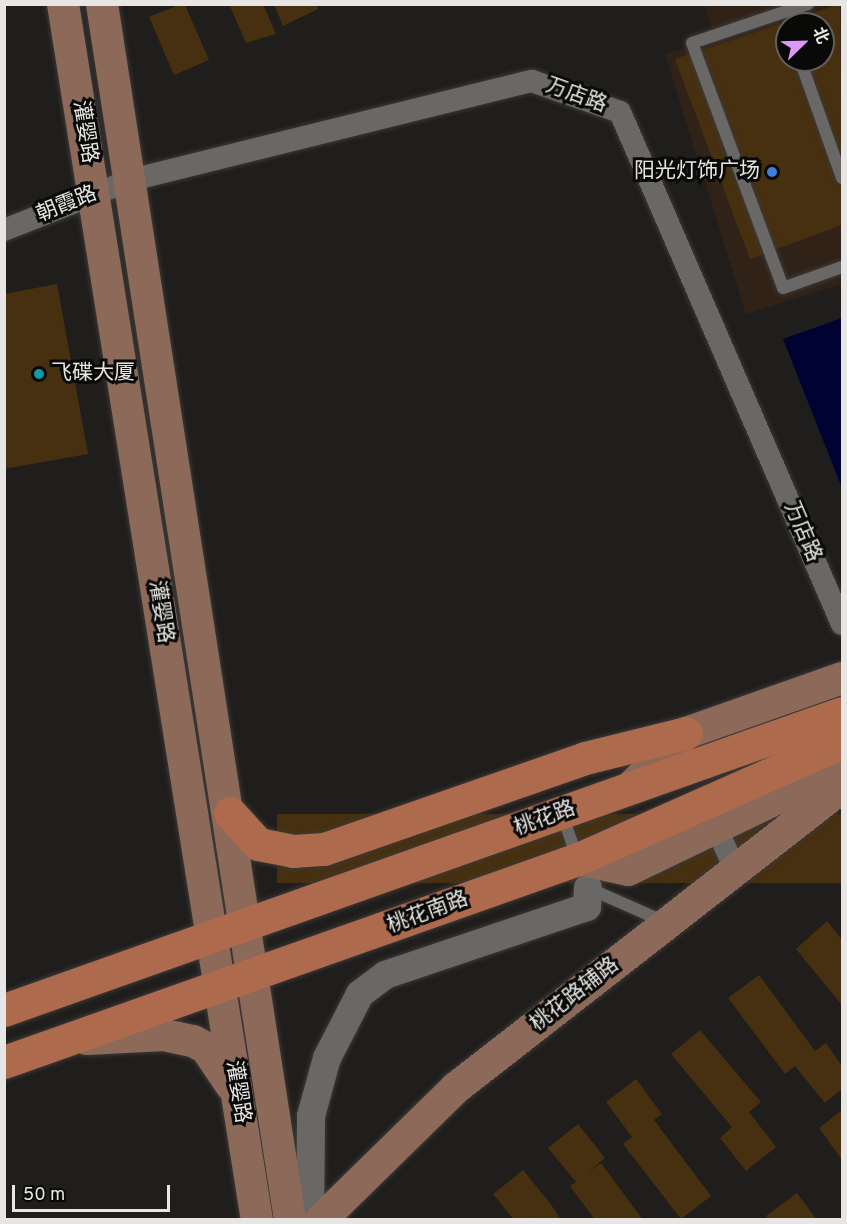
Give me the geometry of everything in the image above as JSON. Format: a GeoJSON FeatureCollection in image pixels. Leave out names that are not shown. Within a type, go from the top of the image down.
{"type":"FeatureCollection","features":[{"type":"Feature","properties":{"kind":"main road","name":"灌婴路"},"geometry":{"type":"LineString","coordinates":[[63,4],[257,1220]]}},
{"type":"Feature","properties":{"kind":"main road","name":"灌婴路"},"geometry":{"type":"LineString","coordinates":[[102,4],[230,813],[290,1220]]}},
{"type":"Feature","properties":{"kind":"main road"},"geometry":{"type":"LineString","coordinates":[[230,813],[258,844],[293,851],[324,849],[585,758],[687,733],[843,678]]}},
{"type":"Feature","properties":{"kind":"main road","name":"桃花路"},"geometry":{"type":"LineString","coordinates":[[247,926],[843,713]]}},
{"type":"Feature","properties":{"kind":"main road"},"geometry":{"type":"LineString","coordinates":[[629,789],[687,733]]}},
{"type":"Feature","properties":{"kind":"main road","name":"桃花南路"},"geometry":{"type":"LineString","coordinates":[[4,1062],[254,975],[583,873],[843,742]]}},
{"type":"Feature","properties":{"kind":"main road"},"geometry":{"type":"LineString","coordinates":[[583,873],[628,870],[843,767]]}},
{"type":"Feature","properties":{"kind":"main road","name":"桃花路辅路"},"geometry":{"type":"LineString","coordinates":[[321,1220],[457,1088],[843,787]]}},
{"type":"Feature","properties":{"kind":"main road"},"geometry":{"type":"LineString","coordinates":[[4,1010],[247,926]]}},
{"type":"Feature","properties":{"kind":"main road"},"geometry":{"type":"LineString","coordinates":[[60,1042],[134,1034],[193,1041],[206,1048],[237,1093]]}},
{"type":"Feature","properties":{"kind":"street","name":"万店路"},"geometry":{"type":"LineString","coordinates":[[130,180],[532,81],[620,112],[843,624]]}},
{"type":"Feature","properties":{"kind":"street","name":"朝霞路"},"geometry":{"type":"LineString","coordinates":[[4,230],[130,180]]}},
{"type":"Feature","properties":{"kind":"street"},"geometry":{"type":"LineString","coordinates":[[716,828],[735,869]]}},
{"type":"Feature","properties":{"kind":"street"},"geometry":{"type":"LineString","coordinates":[[310,1220],[311,1116],[327,1058],[360,994],[385,975],[586,907],[583,873]]}},
{"type":"Feature","properties":{"kind":"lane"},"geometry":{"type":"LineString","coordinates":[[795,12],[808,4]]}},
{"type":"Feature","properties":{"kind":"lane"},"geometry":{"type":"LineString","coordinates":[[775,21],[692,44],[783,288],[843,267]]}},
{"type":"Feature","properties":{"kind":"lane"},"geometry":{"type":"LineString","coordinates":[[804,72],[843,178]]}},
{"type":"Feature","properties":{"kind":"lane"},"geometry":{"type":"LineString","coordinates":[[562,813],[583,873],[666,923]]}},
{"type":"Feature","properties":{"kind":"shaded area","name":"阳光灯饰广场"},"geometry":{"type":"Polygon","coordinates":[[[705,5],[842,5],[842,284],[746,314],[665,54],[714,41],[705,5]]]}},
{"type":"Feature","properties":{"kind":"shaded area"},"geometry":{"type":"Polygon","coordinates":[[[842,318],[842,488],[783,339],[842,318]]]}},
{"type":"Feature","properties":{"kind":"building"},"geometry":{"type":"Polygon","coordinates":[[[229,4],[263,4],[276,34],[246,43],[229,4]]]}},
{"type":"Feature","properties":{"kind":"building"},"geometry":{"type":"Polygon","coordinates":[[[274,4],[317,4],[318,9],[283,26],[274,4]]]}},
{"type":"Feature","properties":{"kind":"building","name":"阳光灯饰广场"},"geometry":{"type":"Polygon","coordinates":[[[840,4],[842,225],[750,259],[675,59],[775,26],[775,72],[835,72],[835,12],[816,12],[840,4]]]}},
{"type":"Feature","properties":{"kind":"building"},"geometry":{"type":"Polygon","coordinates":[[[179,5],[185,5],[209,60],[174,75],[149,17],[179,5]]]}},
{"type":"Feature","properties":{"kind":"building","name":"飞碟大厦"},"geometry":{"type":"Polygon","coordinates":[[[57,284],[88,454],[4,469],[4,294],[57,284]]]}},
{"type":"Feature","properties":{"kind":"building"},"geometry":{"type":"Polygon","coordinates":[[[277,814],[842,814],[842,883],[277,883],[277,814]]]}},
{"type":"Feature","properties":{"kind":"building"},"geometry":{"type":"Polygon","coordinates":[[[827,921],[842,940],[842,1005],[796,949],[827,921]]]}},
{"type":"Feature","properties":{"kind":"building"},"geometry":{"type":"Polygon","coordinates":[[[759,975],[815,1051],[826,1043],[842,1066],[842,1089],[825,1103],[795,1066],[785,1074],[728,998],[759,975]]]}},
{"type":"Feature","properties":{"kind":"building"},"geometry":{"type":"Polygon","coordinates":[[[700,1030],[761,1102],[749,1112],[776,1147],[746,1171],[720,1138],[732,1127],[671,1054],[700,1030]]]}},
{"type":"Feature","properties":{"kind":"building"},"geometry":{"type":"Polygon","coordinates":[[[636,1079],[662,1114],[654,1120],[711,1196],[681,1219],[623,1144],[632,1137],[606,1102],[636,1079]]]}},
{"type":"Feature","properties":{"kind":"building"},"geometry":{"type":"Polygon","coordinates":[[[842,1110],[842,1160],[819,1128],[842,1110]]]}},
{"type":"Feature","properties":{"kind":"building"},"geometry":{"type":"Polygon","coordinates":[[[578,1124],[605,1158],[587,1173],[601,1163],[643,1220],[595,1220],[570,1186],[576,1182],[548,1148],[578,1124]]]}},
{"type":"Feature","properties":{"kind":"building"},"geometry":{"type":"Polygon","coordinates":[[[523,1170],[561,1220],[532,1220],[537,1214],[531,1220],[514,1220],[493,1194],[523,1170]]]}},
{"type":"Feature","properties":{"kind":"building"},"geometry":{"type":"Polygon","coordinates":[[[797,1193],[817,1220],[769,1220],[766,1216],[797,1193]]]}},
{"type":"Feature","properties":{"kind":"place","name":"阳光灯饰广场"},"geometry":{"type":"Point","coordinates":[772,172]}},
{"type":"Feature","properties":{"kind":"place","name":"飞碟大厦"},"geometry":{"type":"Point","coordinates":[39,374]}}]}
